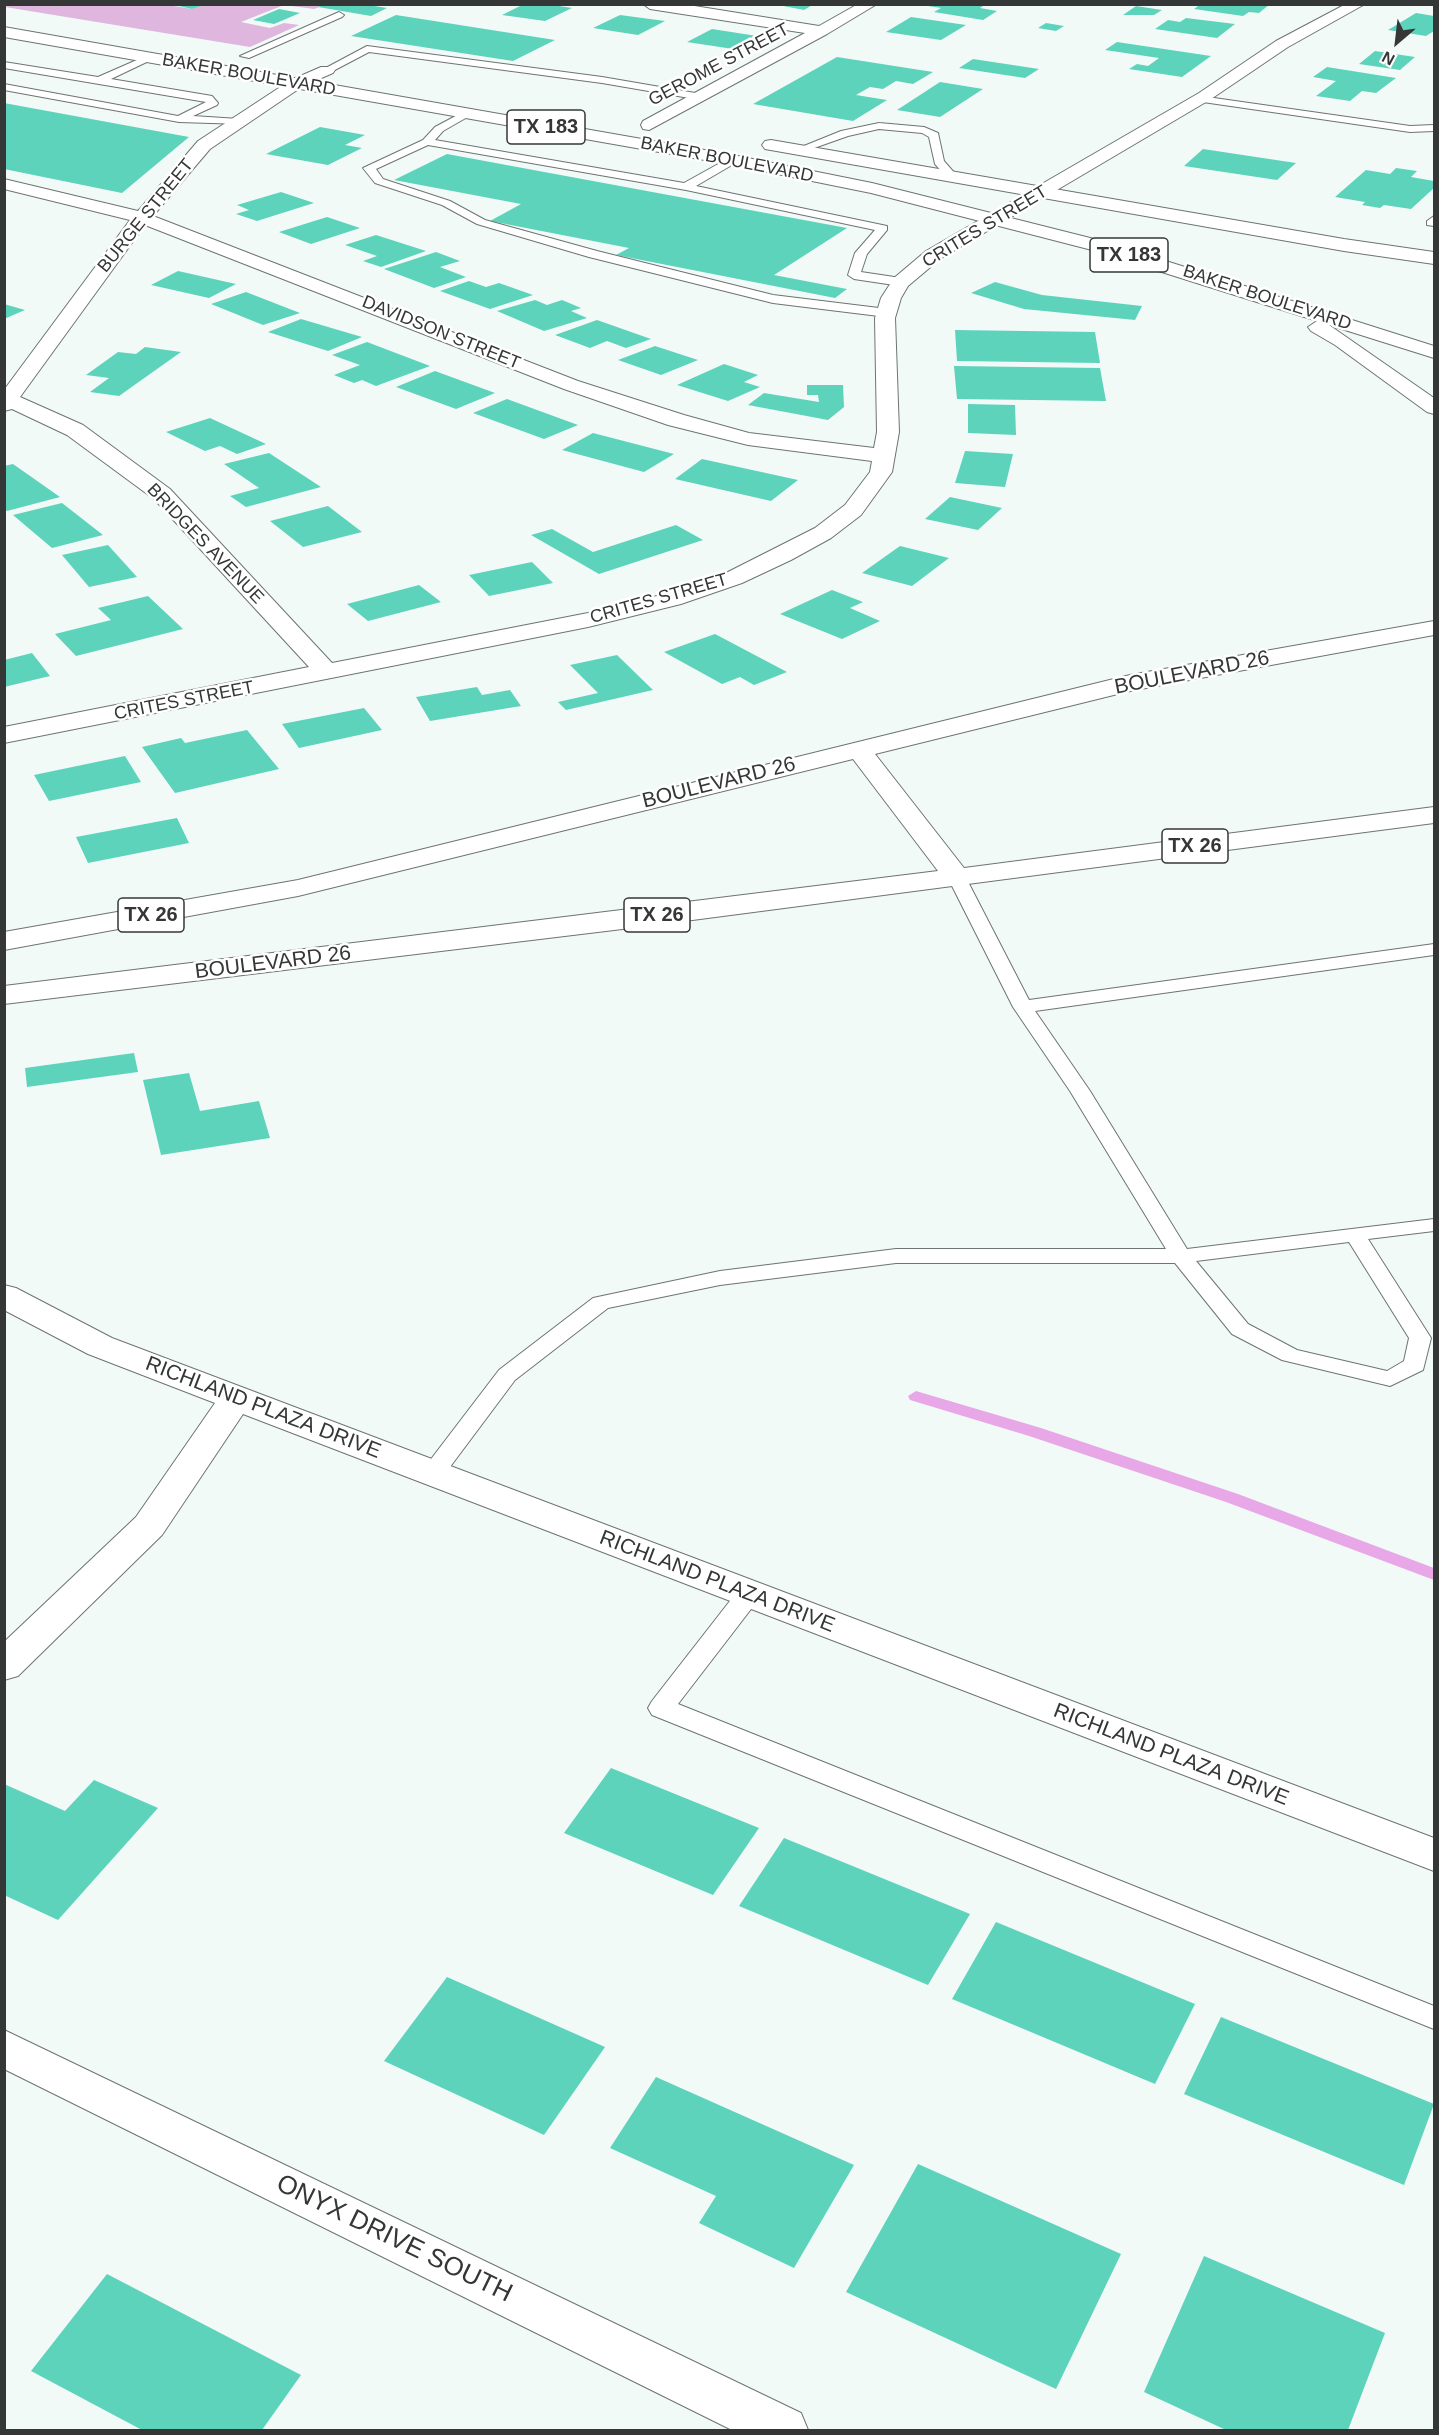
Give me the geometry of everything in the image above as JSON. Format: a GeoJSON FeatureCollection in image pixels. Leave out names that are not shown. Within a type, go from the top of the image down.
{"type":"FeatureCollection","features":[{"type":"Feature","properties":{"kind":"street"},"geometry":{"type":"LineString","coordinates":[[650,4],[822,32]]}},
{"type":"Feature","properties":{"kind":"street","name":"GEROME STREET"},"geometry":{"type":"LineString","coordinates":[[643,124],[701,97],[870,4]]}},
{"type":"Feature","properties":{"kind":"street","name":"CRITES STREET"},"geometry":{"type":"LineString","coordinates":[[4,735],[588,620],[673,599],[734,578],[823,533],[853,510],[881,472],[888,432],[887,313],[891,298],[901,282],[933,255],[1200,99],[1282,44],[1358,4]]}},
{"type":"Feature","properties":{"kind":"street"},"geometry":{"type":"LineString","coordinates":[[4,16],[101,33]]}},
{"type":"Feature","properties":{"kind":"street","name":"BAKER BOULEVARD"},"geometry":{"type":"LineString","coordinates":[[4,32],[734,160],[872,188],[1099,246],[1434,352]]}},
{"type":"Feature","properties":{"kind":"street"},"geometry":{"type":"LineString","coordinates":[[4,44],[77,45]]}},
{"type":"Feature","properties":{"kind":"street","name":"BAKER BOULEVARD"},"geometry":{"type":"LineString","coordinates":[[239,56],[268,60]]}},
{"type":"Feature","properties":{"kind":"street","name":"BAKER BOULEVARD"},"geometry":{"type":"LineString","coordinates":[[292,64],[350,74]]}},
{"type":"Feature","properties":{"kind":"street","name":"BURGE STREET"},"geometry":{"type":"LineString","coordinates":[[6,401],[140,217],[204,145],[297,83],[327,70]]}},
{"type":"Feature","properties":{"kind":"street","name":"BAKER BOULEVARD"},"geometry":{"type":"LineString","coordinates":[[643,124],[672,129]]}},
{"type":"Feature","properties":{"kind":"street","name":"BAKER BOULEVARD"},"geometry":{"type":"LineString","coordinates":[[754,142],[1344,245],[1434,258]]}},
{"type":"Feature","properties":{"kind":"street","name":"DAVIDSON STREET"},"geometry":{"type":"LineString","coordinates":[[4,184],[140,217],[570,385],[676,420],[748,439],[884,456]]}},
{"type":"Feature","properties":{"kind":"street"},"geometry":{"type":"LineString","coordinates":[[1262,296],[1342,341],[1434,408]]}},
{"type":"Feature","properties":{"kind":"street","name":"BRIDGES AVENUE"},"geometry":{"type":"LineString","coordinates":[[6,401],[75,430],[162,494],[328,673]]}},
{"type":"Feature","properties":{"kind":"street","name":"BOULEVARD 26"},"geometry":{"type":"LineString","coordinates":[[4,941],[298,888],[1130,683],[1434,628]]}},
{"type":"Feature","properties":{"kind":"street"},"geometry":{"type":"LineString","coordinates":[[860,750],[956,876]]}},
{"type":"Feature","properties":{"kind":"street","name":"BOULEVARD 26"},"geometry":{"type":"LineString","coordinates":[[4,995],[1434,815]]}},
{"type":"Feature","properties":{"kind":"street","name":"RICHLAND PLAZA DRIVE"},"geometry":{"type":"LineString","coordinates":[[4,1296],[100,1346],[1434,1855]]}},
{"type":"Feature","properties":{"kind":"street"},"geometry":{"type":"LineString","coordinates":[[4,1666],[148,1526],[236,1398]]}},
{"type":"Feature","properties":{"kind":"street","name":"ONYX DRIVE SOUTH"},"geometry":{"type":"LineString","coordinates":[[4,2048],[783,2430]]}},
{"type":"Feature","properties":{"kind":"lane"},"geometry":{"type":"LineString","coordinates":[[239,56],[339,15]]}},
{"type":"Feature","properties":{"kind":"lane"},"geometry":{"type":"LineString","coordinates":[[327,70],[367,49],[701,97]]}},
{"type":"Feature","properties":{"kind":"lane"},"geometry":{"type":"LineString","coordinates":[[62,97],[150,58]]}},
{"type":"Feature","properties":{"kind":"lane"},"geometry":{"type":"LineString","coordinates":[[4,65],[208,98],[213,103],[180,119]]}},
{"type":"Feature","properties":{"kind":"lane"},"geometry":{"type":"LineString","coordinates":[[4,87],[180,119],[238,122]]}},
{"type":"Feature","properties":{"kind":"lane"},"geometry":{"type":"LineString","coordinates":[[1200,99],[1410,129],[1434,128]]}},
{"type":"Feature","properties":{"kind":"lane"},"geometry":{"type":"LineString","coordinates":[[467,113],[439,129],[427,142],[369,168],[379,181],[446,203],[481,222],[593,254],[773,299],[887,313]]}},
{"type":"Feature","properties":{"kind":"lane"},"geometry":{"type":"LineString","coordinates":[[800,150],[845,133],[879,126],[924,130],[934,135],[939,162],[952,177]]}},
{"type":"Feature","properties":{"kind":"lane"},"geometry":{"type":"LineString","coordinates":[[427,142],[686,187],[883,228],[861,253],[854,274],[901,282]]}},
{"type":"Feature","properties":{"kind":"lane"},"geometry":{"type":"LineString","coordinates":[[686,187],[734,160]]}},
{"type":"Feature","properties":{"kind":"lane"},"geometry":{"type":"LineString","coordinates":[[956,876],[1023,1007],[1080,1091],[1181,1256],[1239,1329],[1290,1355],[1389,1379],[1415,1365],[1420,1338],[1354,1235]]}},
{"type":"Feature","properties":{"kind":"lane"},"geometry":{"type":"LineString","coordinates":[[1023,1007],[1434,949]]}},
{"type":"Feature","properties":{"kind":"lane"},"geometry":{"type":"LineString","coordinates":[[433,1473],[507,1375],[601,1303],[720,1278],[896,1256],[1181,1256],[1434,1225]]}},
{"type":"Feature","properties":{"kind":"lane"},"geometry":{"type":"LineString","coordinates":[[749,1594],[662,1708],[1434,2018]]}},
{"type":"Feature","properties":{"kind":"shaded area"},"geometry":{"type":"Polygon","coordinates":[[[162,4],[192,9],[204,4],[325,5],[314,9],[284,5],[241,22],[270,28],[284,23],[299,25],[250,47],[5,7],[4,5],[162,4]]]}},
{"type":"Feature","properties":{"kind":"building"},"geometry":{"type":"Polygon","coordinates":[[[170,4],[203,4],[203,5],[192,9],[170,4]]]}},
{"type":"Feature","properties":{"kind":"building"},"geometry":{"type":"Polygon","coordinates":[[[325,4],[362,4],[387,8],[371,16],[318,7],[325,4]]]}},
{"type":"Feature","properties":{"kind":"building"},"geometry":{"type":"Polygon","coordinates":[[[524,4],[546,4],[572,8],[545,21],[502,15],[524,4]]]}},
{"type":"Feature","properties":{"kind":"building"},"geometry":{"type":"Polygon","coordinates":[[[773,4],[814,4],[804,10],[773,4]]]}},
{"type":"Feature","properties":{"kind":"building"},"geometry":{"type":"Polygon","coordinates":[[[931,4],[986,4],[980,8],[997,11],[983,20],[934,12],[941,8],[928,6],[931,4]]]}},
{"type":"Feature","properties":{"kind":"building"},"geometry":{"type":"Polygon","coordinates":[[[1201,4],[1270,4],[1259,13],[1249,12],[1243,16],[1194,9],[1201,4]]]}},
{"type":"Feature","properties":{"kind":"building"},"geometry":{"type":"Polygon","coordinates":[[[1136,6],[1162,10],[1154,15],[1123,15],[1136,6]]]}},
{"type":"Feature","properties":{"kind":"building"},"geometry":{"type":"Polygon","coordinates":[[[279,9],[300,13],[274,24],[253,20],[279,9]]]}},
{"type":"Feature","properties":{"kind":"building"},"geometry":{"type":"Polygon","coordinates":[[[1416,13],[1434,16],[1434,31],[1426,36],[1388,30],[1416,13]]]}},
{"type":"Feature","properties":{"kind":"building"},"geometry":{"type":"Polygon","coordinates":[[[396,15],[555,40],[513,61],[351,36],[396,15]]]}},
{"type":"Feature","properties":{"kind":"building"},"geometry":{"type":"Polygon","coordinates":[[[620,15],[665,21],[638,35],[593,28],[620,15]]]}},
{"type":"Feature","properties":{"kind":"building"},"geometry":{"type":"Polygon","coordinates":[[[911,17],[966,25],[941,40],[886,32],[911,17]]]}},
{"type":"Feature","properties":{"kind":"building"},"geometry":{"type":"Polygon","coordinates":[[[1186,18],[1235,24],[1217,38],[1155,29],[1168,20],[1180,22],[1186,18]]]}},
{"type":"Feature","properties":{"kind":"building"},"geometry":{"type":"Polygon","coordinates":[[[1046,23],[1064,26],[1056,31],[1038,28],[1046,23]]]}},
{"type":"Feature","properties":{"kind":"building"},"geometry":{"type":"Polygon","coordinates":[[[712,29],[757,36],[733,49],[687,42],[712,29]]]}},
{"type":"Feature","properties":{"kind":"building"},"geometry":{"type":"Polygon","coordinates":[[[1117,42],[1211,56],[1182,77],[1129,69],[1137,64],[1148,66],[1159,58],[1105,50],[1117,42]]]}},
{"type":"Feature","properties":{"kind":"building"},"geometry":{"type":"Polygon","coordinates":[[[1375,51],[1415,57],[1400,70],[1359,64],[1375,51]]]}},
{"type":"Feature","properties":{"kind":"building"},"geometry":{"type":"Polygon","coordinates":[[[837,57],[933,72],[913,84],[896,81],[883,89],[870,87],[856,95],[887,100],[853,121],[753,104],[837,57]]]}},
{"type":"Feature","properties":{"kind":"building"},"geometry":{"type":"Polygon","coordinates":[[[973,59],[1039,69],[1025,78],[959,68],[973,59]]]}},
{"type":"Feature","properties":{"kind":"building"},"geometry":{"type":"Polygon","coordinates":[[[1327,67],[1396,78],[1376,93],[1362,91],[1350,101],[1316,96],[1336,81],[1313,77],[1327,67]]]}},
{"type":"Feature","properties":{"kind":"building"},"geometry":{"type":"Polygon","coordinates":[[[940,82],[983,89],[940,117],[897,110],[940,82]]]}},
{"type":"Feature","properties":{"kind":"building"},"geometry":{"type":"Polygon","coordinates":[[[4,103],[189,137],[122,193],[4,169],[4,103]]]}},
{"type":"Feature","properties":{"kind":"building"},"geometry":{"type":"Polygon","coordinates":[[[320,127],[365,135],[345,145],[362,148],[328,165],[266,154],[320,127]]]}},
{"type":"Feature","properties":{"kind":"building"},"geometry":{"type":"Polygon","coordinates":[[[1203,149],[1296,163],[1277,180],[1184,166],[1203,149]]]}},
{"type":"Feature","properties":{"kind":"building"},"geometry":{"type":"Polygon","coordinates":[[[447,154],[847,228],[774,275],[847,289],[835,298],[616,255],[629,248],[490,221],[521,204],[394,180],[447,154]]]}},
{"type":"Feature","properties":{"kind":"building"},"geometry":{"type":"Polygon","coordinates":[[[1396,168],[1417,171],[1411,177],[1434,181],[1434,188],[1411,209],[1384,205],[1380,208],[1362,205],[1365,202],[1335,197],[1366,170],[1390,174],[1396,168]]]}},
{"type":"Feature","properties":{"kind":"building"},"geometry":{"type":"Polygon","coordinates":[[[281,192],[314,203],[257,221],[236,214],[249,210],[237,205],[281,192]]]}},
{"type":"Feature","properties":{"kind":"building"},"geometry":{"type":"Polygon","coordinates":[[[327,217],[360,228],[311,244],[279,232],[327,217]]]}},
{"type":"Feature","properties":{"kind":"building"},"geometry":{"type":"Polygon","coordinates":[[[376,235],[426,251],[381,267],[363,261],[377,256],[345,245],[376,235]]]}},
{"type":"Feature","properties":{"kind":"building"},"geometry":{"type":"Polygon","coordinates":[[[436,252],[460,261],[440,267],[466,277],[434,288],[384,269],[436,252]]]}},
{"type":"Feature","properties":{"kind":"building"},"geometry":{"type":"Polygon","coordinates":[[[178,271],[236,284],[209,298],[151,285],[178,271]]]}},
{"type":"Feature","properties":{"kind":"building"},"geometry":{"type":"Polygon","coordinates":[[[469,281],[486,287],[499,283],[533,295],[490,309],[440,291],[469,281]]]}},
{"type":"Feature","properties":{"kind":"building"},"geometry":{"type":"Polygon","coordinates":[[[995,282],[1042,295],[1142,306],[1135,320],[1024,309],[971,293],[995,282]]]}},
{"type":"Feature","properties":{"kind":"building"},"geometry":{"type":"Polygon","coordinates":[[[246,292],[300,313],[263,325],[211,304],[246,292]]]}},
{"type":"Feature","properties":{"kind":"building"},"geometry":{"type":"Polygon","coordinates":[[[535,300],[547,305],[562,300],[581,308],[571,311],[587,318],[544,331],[497,311],[535,300]]]}},
{"type":"Feature","properties":{"kind":"building"},"geometry":{"type":"Polygon","coordinates":[[[4,304],[25,310],[4,319],[4,304]]]}},
{"type":"Feature","properties":{"kind":"building"},"geometry":{"type":"Polygon","coordinates":[[[301,319],[362,337],[328,351],[268,332],[301,319]]]}},
{"type":"Feature","properties":{"kind":"building"},"geometry":{"type":"Polygon","coordinates":[[[597,320],[651,339],[626,348],[607,341],[590,348],[555,335],[597,320]]]}},
{"type":"Feature","properties":{"kind":"building"},"geometry":{"type":"Polygon","coordinates":[[[955,330],[1095,332],[1100,363],[957,361],[955,330]]]}},
{"type":"Feature","properties":{"kind":"building"},"geometry":{"type":"Polygon","coordinates":[[[367,342],[430,366],[376,386],[362,380],[354,383],[334,375],[360,365],[332,355],[367,342]]]}},
{"type":"Feature","properties":{"kind":"building"},"geometry":{"type":"Polygon","coordinates":[[[655,346],[698,360],[661,375],[618,360],[655,346]]]}},
{"type":"Feature","properties":{"kind":"building"},"geometry":{"type":"Polygon","coordinates":[[[145,347],[181,352],[119,396],[90,392],[109,378],[86,375],[118,352],[136,354],[145,347]]]}},
{"type":"Feature","properties":{"kind":"building"},"geometry":{"type":"Polygon","coordinates":[[[724,364],[758,375],[744,382],[760,387],[728,401],[677,385],[724,364]]]}},
{"type":"Feature","properties":{"kind":"building"},"geometry":{"type":"Polygon","coordinates":[[[954,366],[1100,368],[1106,401],[957,399],[954,366]]]}},
{"type":"Feature","properties":{"kind":"building"},"geometry":{"type":"Polygon","coordinates":[[[435,371],[495,393],[456,409],[396,387],[435,371]]]}},
{"type":"Feature","properties":{"kind":"building"},"geometry":{"type":"Polygon","coordinates":[[[807,385],[843,385],[844,407],[828,420],[748,405],[764,393],[819,402],[818,395],[807,395],[807,385]]]}},
{"type":"Feature","properties":{"kind":"building"},"geometry":{"type":"Polygon","coordinates":[[[507,399],[578,425],[544,439],[473,413],[507,399]]]}},
{"type":"Feature","properties":{"kind":"building"},"geometry":{"type":"Polygon","coordinates":[[[968,404],[1015,405],[1016,435],[968,433],[968,404]]]}},
{"type":"Feature","properties":{"kind":"building"},"geometry":{"type":"Polygon","coordinates":[[[210,418],[266,444],[237,454],[220,446],[205,451],[166,432],[210,418]]]}},
{"type":"Feature","properties":{"kind":"building"},"geometry":{"type":"Polygon","coordinates":[[[593,433],[674,454],[644,472],[562,450],[593,433]]]}},
{"type":"Feature","properties":{"kind":"building"},"geometry":{"type":"Polygon","coordinates":[[[965,451],[1013,454],[1005,487],[955,483],[965,451]]]}},
{"type":"Feature","properties":{"kind":"building"},"geometry":{"type":"Polygon","coordinates":[[[269,453],[321,487],[246,507],[230,496],[259,488],[224,464],[269,453]]]}},
{"type":"Feature","properties":{"kind":"building"},"geometry":{"type":"Polygon","coordinates":[[[702,459],[798,480],[771,501],[675,479],[702,459]]]}},
{"type":"Feature","properties":{"kind":"building"},"geometry":{"type":"Polygon","coordinates":[[[13,464],[60,497],[7,511],[4,509],[4,466],[13,464]]]}},
{"type":"Feature","properties":{"kind":"building"},"geometry":{"type":"Polygon","coordinates":[[[950,497],[1002,508],[978,530],[925,519],[950,497]]]}},
{"type":"Feature","properties":{"kind":"building"},"geometry":{"type":"Polygon","coordinates":[[[62,503],[103,535],[52,548],[13,515],[62,503]]]}},
{"type":"Feature","properties":{"kind":"building"},"geometry":{"type":"Polygon","coordinates":[[[328,506],[362,532],[303,547],[270,521],[328,506]]]}},
{"type":"Feature","properties":{"kind":"building"},"geometry":{"type":"Polygon","coordinates":[[[676,525],[703,540],[599,574],[531,535],[552,529],[593,552],[676,525]]]}},
{"type":"Feature","properties":{"kind":"building"},"geometry":{"type":"Polygon","coordinates":[[[108,545],[137,577],[89,587],[62,555],[108,545]]]}},
{"type":"Feature","properties":{"kind":"building"},"geometry":{"type":"Polygon","coordinates":[[[900,546],[949,558],[912,586],[862,573],[900,546]]]}},
{"type":"Feature","properties":{"kind":"building"},"geometry":{"type":"Polygon","coordinates":[[[532,562],[553,583],[489,596],[469,575],[532,562]]]}},
{"type":"Feature","properties":{"kind":"building"},"geometry":{"type":"Polygon","coordinates":[[[419,585],[441,602],[368,621],[347,604],[419,585]]]}},
{"type":"Feature","properties":{"kind":"building"},"geometry":{"type":"Polygon","coordinates":[[[832,590],[863,602],[850,608],[880,621],[842,639],[780,614],[832,590]]]}},
{"type":"Feature","properties":{"kind":"building"},"geometry":{"type":"Polygon","coordinates":[[[148,596],[183,629],[76,656],[55,634],[111,620],[98,608],[148,596]]]}},
{"type":"Feature","properties":{"kind":"building"},"geometry":{"type":"Polygon","coordinates":[[[715,634],[787,672],[754,685],[740,677],[722,684],[664,652],[715,634]]]}},
{"type":"Feature","properties":{"kind":"building"},"geometry":{"type":"Polygon","coordinates":[[[32,653],[50,676],[4,687],[4,660],[32,653]]]}},
{"type":"Feature","properties":{"kind":"building"},"geometry":{"type":"Polygon","coordinates":[[[617,655],[653,690],[566,710],[558,702],[598,693],[570,665],[617,655]]]}},
{"type":"Feature","properties":{"kind":"building"},"geometry":{"type":"Polygon","coordinates":[[[477,687],[482,695],[510,690],[521,706],[430,721],[416,697],[477,687]]]}},
{"type":"Feature","properties":{"kind":"building"},"geometry":{"type":"Polygon","coordinates":[[[364,708],[382,730],[299,748],[282,724],[364,708]]]}},
{"type":"Feature","properties":{"kind":"building"},"geometry":{"type":"Polygon","coordinates":[[[247,730],[279,769],[175,793],[142,747],[181,738],[185,743],[247,730]]]}},
{"type":"Feature","properties":{"kind":"building"},"geometry":{"type":"Polygon","coordinates":[[[125,756],[141,782],[49,801],[34,775],[125,756]]]}},
{"type":"Feature","properties":{"kind":"building"},"geometry":{"type":"Polygon","coordinates":[[[177,818],[189,843],[88,863],[76,837],[177,818]]]}},
{"type":"Feature","properties":{"kind":"building"},"geometry":{"type":"Polygon","coordinates":[[[134,1053],[138,1072],[27,1087],[25,1068],[134,1053]]]}},
{"type":"Feature","properties":{"kind":"building"},"geometry":{"type":"Polygon","coordinates":[[[189,1073],[200,1111],[259,1101],[270,1138],[161,1155],[143,1080],[189,1073]]]}},
{"type":"Feature","properties":{"kind":"building"},"geometry":{"type":"Polygon","coordinates":[[[611,1768],[759,1828],[713,1895],[564,1833],[611,1768]]]}},
{"type":"Feature","properties":{"kind":"building"},"geometry":{"type":"Polygon","coordinates":[[[94,1780],[158,1808],[58,1920],[4,1895],[4,1784],[65,1811],[94,1780]]]}},
{"type":"Feature","properties":{"kind":"building"},"geometry":{"type":"Polygon","coordinates":[[[784,1838],[970,1914],[928,1985],[739,1906],[784,1838]]]}},
{"type":"Feature","properties":{"kind":"building"},"geometry":{"type":"Polygon","coordinates":[[[996,1922],[1195,2004],[1155,2084],[952,1999],[996,1922]]]}},
{"type":"Feature","properties":{"kind":"building"},"geometry":{"type":"Polygon","coordinates":[[[447,1977],[605,2047],[544,2135],[384,2061],[447,1977]]]}},
{"type":"Feature","properties":{"kind":"building"},"geometry":{"type":"Polygon","coordinates":[[[1221,2017],[1434,2104],[1404,2185],[1184,2094],[1221,2017]]]}},
{"type":"Feature","properties":{"kind":"building"},"geometry":{"type":"Polygon","coordinates":[[[656,2077],[854,2165],[794,2268],[699,2223],[716,2196],[610,2148],[656,2077]]]}},
{"type":"Feature","properties":{"kind":"building"},"geometry":{"type":"Polygon","coordinates":[[[918,2164],[1121,2254],[1056,2389],[846,2292],[918,2164]]]}},
{"type":"Feature","properties":{"kind":"building"},"geometry":{"type":"Polygon","coordinates":[[[1204,2256],[1385,2333],[1348,2430],[1226,2430],[1144,2392],[1204,2256]]]}},
{"type":"Feature","properties":{"kind":"building"},"geometry":{"type":"Polygon","coordinates":[[[107,2274],[301,2375],[262,2430],[142,2430],[31,2371],[107,2274]]]}},
{"type":"Feature","properties":{"kind":"waterway"},"geometry":{"type":"LineString","coordinates":[[916,1396],[1035,1432],[1232,1498],[1434,1574]]}}]}
